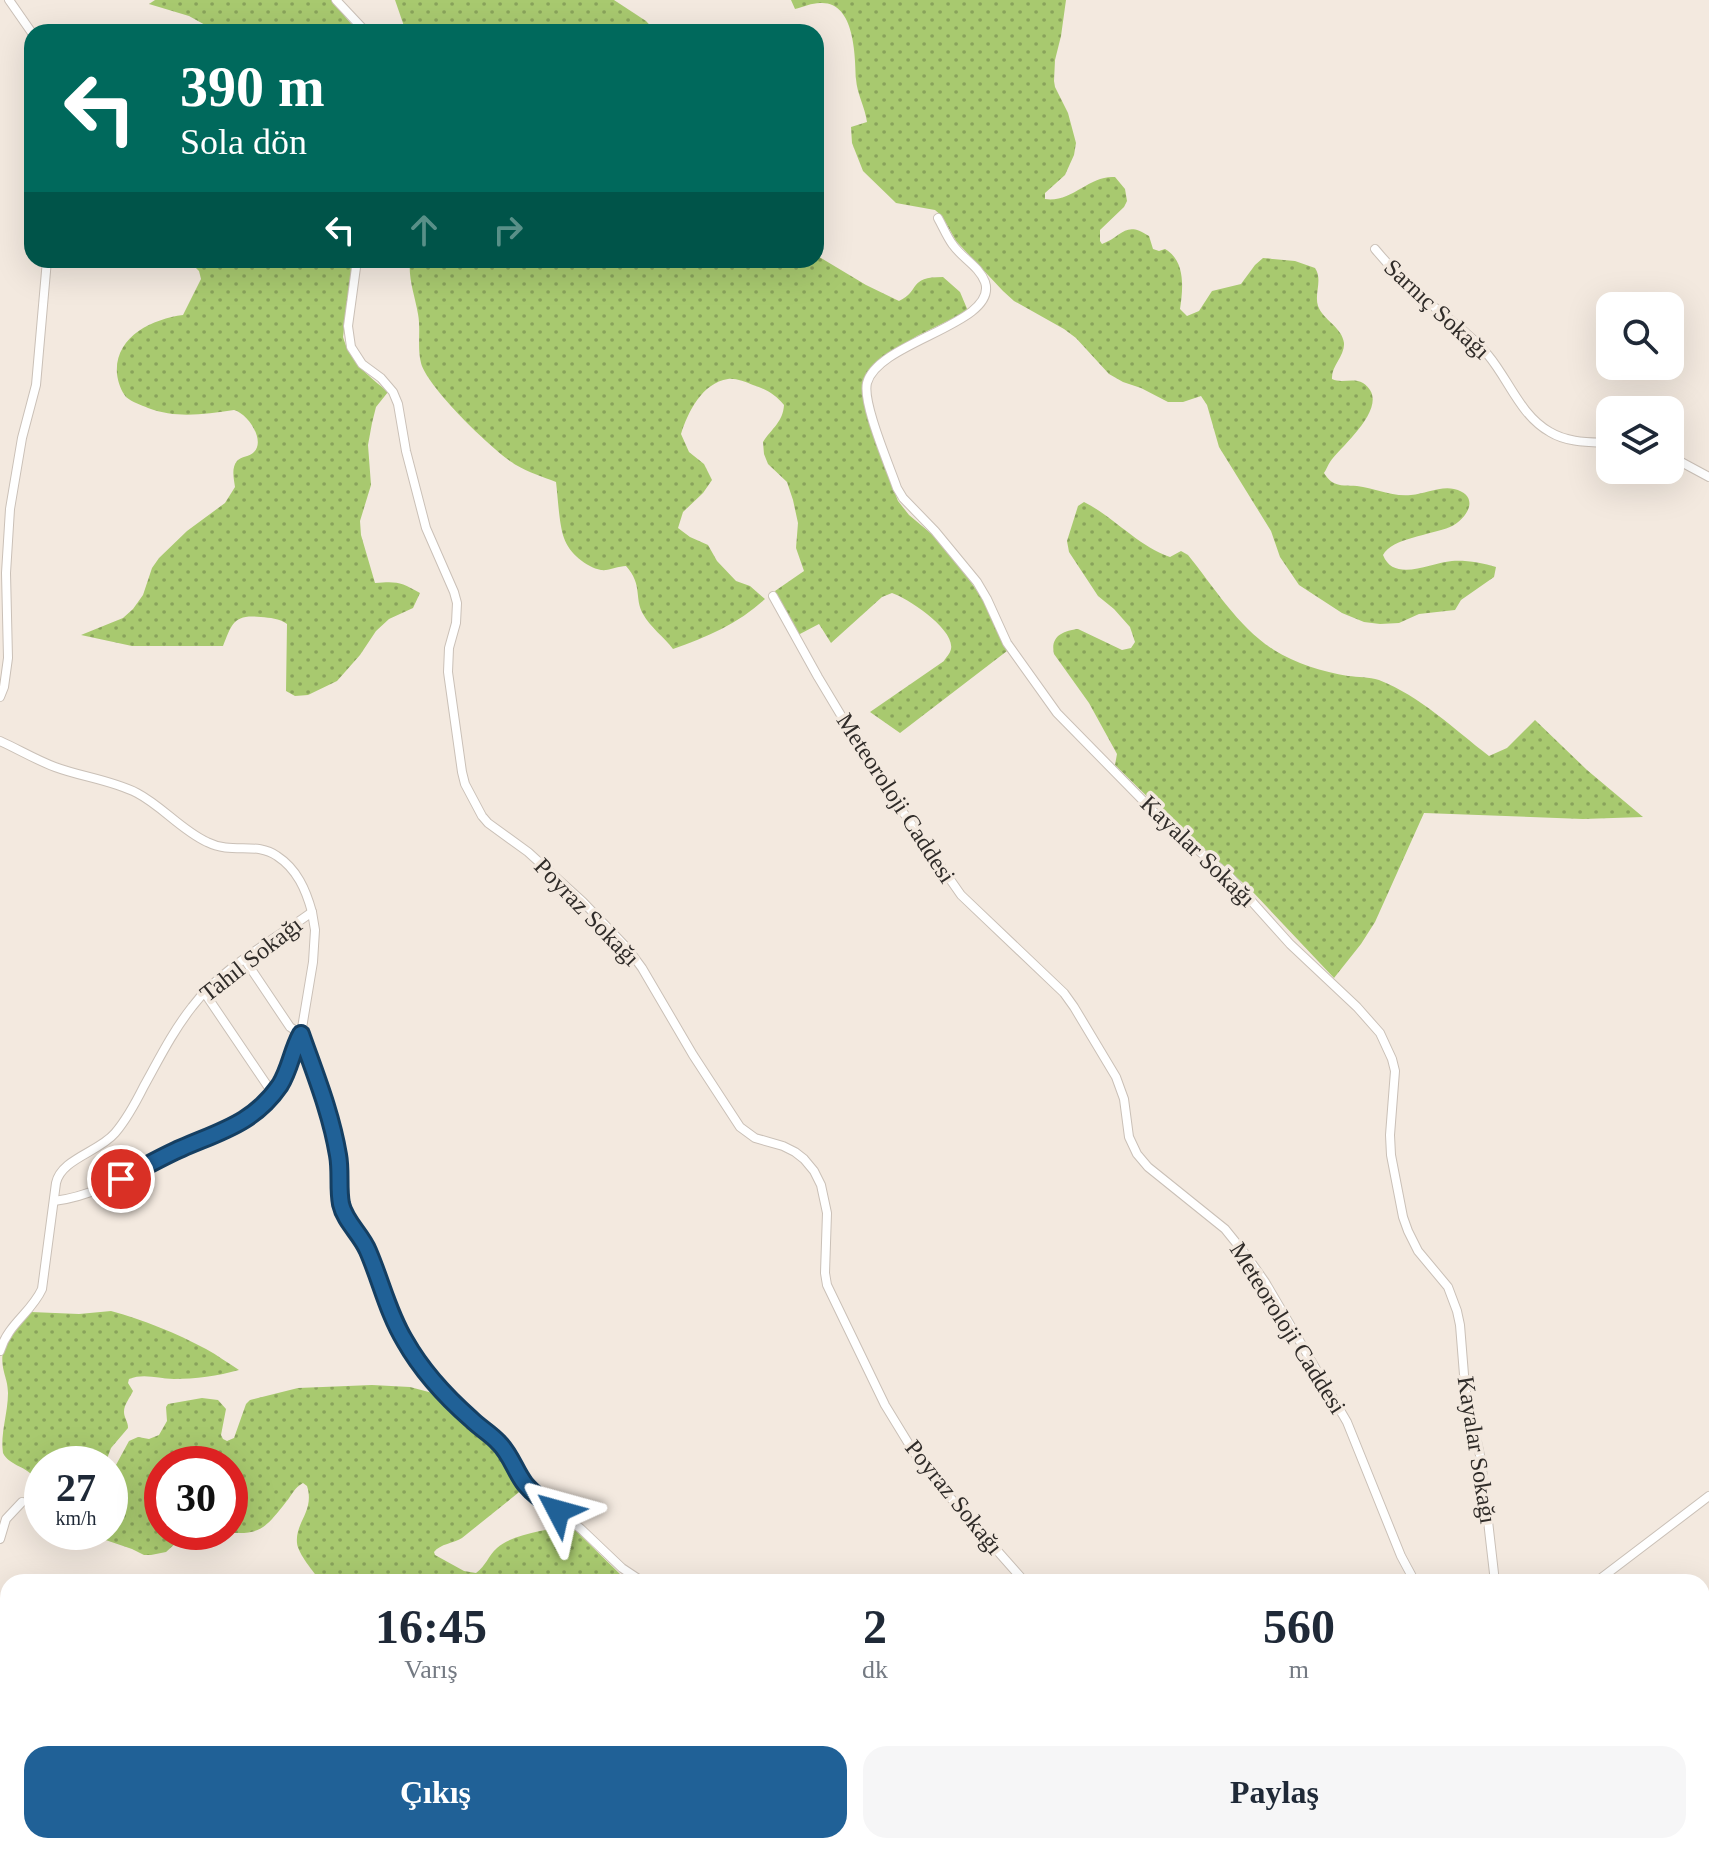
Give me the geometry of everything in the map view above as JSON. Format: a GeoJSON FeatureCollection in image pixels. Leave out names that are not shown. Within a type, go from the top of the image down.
{"type":"FeatureCollection","features":[{"type":"Feature","properties":{"kind":"street"},"geometry":{"type":"LineString","coordinates":[[9,0],[26,24]]}},
{"type":"Feature","properties":{"kind":"street"},"geometry":{"type":"LineString","coordinates":[[336,0],[358,24]]}},
{"type":"Feature","properties":{"kind":"street","name":"Kayalar Sokağı"},"geometry":{"type":"LineString","coordinates":[[938,218],[954,247],[981,274],[985,282],[985,297],[974,311],[896,352],[881,364],[868,381],[868,399],[897,488],[977,582],[1007,643],[1057,713],[1164,822],[1229,876],[1290,944],[1380,1033],[1395,1071],[1391,1155],[1403,1217],[1418,1251],[1448,1287],[1460,1325],[1465,1387],[1481,1460],[1494,1574]]}},
{"type":"Feature","properties":{"kind":"street","name":"Sarnıç Sokağı"},"geometry":{"type":"LineString","coordinates":[[1375,249],[1408,285],[1459,326],[1489,356],[1523,408],[1541,426],[1561,438],[1596,442]]}},
{"type":"Feature","properties":{"kind":"street"},"geometry":{"type":"LineString","coordinates":[[0,697],[8,658],[6,573],[9,520],[22,438],[36,385],[46,268]]}},
{"type":"Feature","properties":{"kind":"street","name":"Poyraz Sokağı"},"geometry":{"type":"LineString","coordinates":[[356,268],[348,326],[351,347],[362,364],[393,392],[398,404],[406,451],[426,528],[457,603],[456,623],[447,659],[448,672],[462,772],[473,801],[488,823],[528,852],[583,902],[628,949],[740,1127],[755,1138],[795,1152],[814,1171],[821,1185],[827,1213],[827,1285],[885,1405],[932,1477],[1018,1574]]}},
{"type":"Feature","properties":{"kind":"street"},"geometry":{"type":"LineString","coordinates":[[1684,464],[1709,477]]}},
{"type":"Feature","properties":{"kind":"street","name":"Meteoroloji Caddesi"},"geometry":{"type":"LineString","coordinates":[[773,596],[875,772],[961,895],[1064,993],[1074,1007],[1121,1089],[1129,1137],[1137,1154],[1148,1167],[1225,1229],[1265,1282],[1347,1422],[1411,1574]]}},
{"type":"Feature","properties":{"kind":"street"},"geometry":{"type":"LineString","coordinates":[[0,741],[55,767],[126,788],[206,842],[231,850],[261,848],[269,851],[281,858],[299,878],[312,912]]}},
{"type":"Feature","properties":{"kind":"street","name":"Tahıl Sokağı"},"geometry":{"type":"LineString","coordinates":[[0,1351],[4,1338],[42,1289],[60,1172],[118,1131],[172,1035],[204,992],[312,912],[315,930],[313,962],[301,1034],[332,1127],[339,1159],[342,1206],[365,1244],[405,1343],[446,1395],[499,1443],[525,1484],[632,1574]]}},
{"type":"Feature","properties":{"kind":"street"},"geometry":{"type":"LineString","coordinates":[[54,1201],[72,1199],[93,1191],[179,1149],[234,1127],[253,1115],[273,1094],[287,1073],[301,1034],[294,1031],[282,1016],[245,960]]}},
{"type":"Feature","properties":{"kind":"street"},"geometry":{"type":"LineString","coordinates":[[204,992],[273,1094]]}},
{"type":"Feature","properties":{"kind":"street"},"geometry":{"type":"LineString","coordinates":[[1607,1574],[1709,1496]]}},
{"type":"Feature","properties":{"kind":"street"},"geometry":{"type":"LineString","coordinates":[[0,1539],[6,1519],[22,1502]]}},
{"type":"Feature","properties":{"kind":"green space"},"geometry":{"type":"Polygon","coordinates":[[[155,0],[331,0],[351,24],[203,24],[189,16],[149,4],[155,0]]]}},
{"type":"Feature","properties":{"kind":"green space"},"geometry":{"type":"Polygon","coordinates":[[[395,0],[614,0],[649,24],[403,24],[395,0]]]}},
{"type":"Feature","properties":{"kind":"green space"},"geometry":{"type":"Polygon","coordinates":[[[791,0],[1066,0],[1054,81],[1068,113],[1076,143],[1065,175],[1045,193],[1045,199],[1064,197],[1097,180],[1115,177],[1125,189],[1127,201],[1100,230],[1100,241],[1102,244],[1124,231],[1134,229],[1149,236],[1153,249],[1165,249],[1172,254],[1182,276],[1180,309],[1187,316],[1199,311],[1212,291],[1241,284],[1263,258],[1295,261],[1315,268],[1318,306],[1340,332],[1344,343],[1332,379],[1363,383],[1371,392],[1373,402],[1363,424],[1324,473],[1338,485],[1397,495],[1443,489],[1462,492],[1467,496],[1469,507],[1462,519],[1442,530],[1403,541],[1383,555],[1395,568],[1404,570],[1452,561],[1480,563],[1496,567],[1494,577],[1461,600],[1455,610],[1419,614],[1399,623],[1380,624],[1364,622],[1342,613],[1299,585],[1280,557],[1271,531],[1219,447],[1207,405],[1201,396],[1183,402],[1168,402],[1109,374],[1076,338],[1014,301],[1003,291],[956,241],[942,216],[935,210],[896,203],[863,171],[852,143],[851,127],[867,122],[857,85],[847,20],[832,5],[817,3],[795,9],[791,0]]]}},
{"type":"Feature","properties":{"kind":"green space"},"geometry":{"type":"Polygon","coordinates":[[[824,260],[899,301],[924,279],[943,277],[960,292],[968,311],[917,336],[880,360],[863,383],[864,403],[898,501],[960,567],[983,599],[1007,651],[900,733],[870,712],[944,661],[950,651],[950,641],[929,615],[892,593],[882,597],[831,643],[819,624],[798,635],[775,591],[804,571],[796,548],[798,523],[787,482],[768,464],[763,442],[779,420],[784,405],[762,388],[728,379],[704,392],[684,425],[681,434],[689,452],[704,464],[712,480],[683,512],[678,528],[708,545],[717,561],[736,581],[750,586],[765,599],[722,628],[673,649],[643,614],[635,579],[626,566],[604,570],[595,568],[570,549],[561,526],[556,482],[506,458],[435,387],[421,363],[419,320],[410,268],[824,268],[824,260]]]}},
{"type":"Feature","properties":{"kind":"green space"},"geometry":{"type":"Polygon","coordinates":[[[196,268],[352,268],[343,337],[355,361],[388,392],[376,407],[372,423],[368,445],[371,485],[360,521],[361,535],[375,583],[399,583],[420,593],[413,608],[389,619],[376,631],[337,681],[308,695],[295,696],[286,691],[287,624],[278,619],[252,616],[239,619],[232,626],[223,646],[132,646],[81,635],[123,618],[133,609],[143,595],[152,568],[159,558],[187,531],[225,503],[235,487],[235,464],[252,454],[257,447],[253,428],[239,412],[170,414],[128,399],[120,386],[118,361],[128,340],[159,321],[183,315],[201,279],[196,268]]]}},
{"type":"Feature","properties":{"kind":"green space"},"geometry":{"type":"Polygon","coordinates":[[[1084,502],[1158,552],[1170,557],[1181,551],[1188,555],[1249,630],[1282,655],[1319,669],[1375,679],[1394,687],[1436,714],[1489,756],[1507,748],[1535,720],[1587,770],[1643,817],[1583,819],[1424,813],[1375,922],[1334,978],[1251,890],[1115,765],[1117,754],[1089,703],[1054,654],[1056,639],[1067,631],[1078,629],[1122,650],[1131,648],[1135,642],[1130,627],[1098,596],[1069,552],[1067,541],[1078,506],[1084,502]]]}},
{"type":"Feature","properties":{"kind":"green space"},"geometry":{"type":"Polygon","coordinates":[[[111,1311],[148,1323],[210,1351],[239,1370],[190,1378],[146,1376],[129,1379],[133,1391],[124,1412],[128,1428],[113,1446],[24,1446],[24,1468],[3,1453],[8,1393],[3,1363],[5,1345],[31,1312],[79,1314],[111,1311]]]}},
{"type":"Feature","properties":{"kind":"green space"},"geometry":{"type":"Polygon","coordinates":[[[372,1385],[410,1387],[440,1395],[504,1455],[523,1489],[462,1538],[437,1549],[435,1555],[464,1571],[476,1573],[494,1551],[512,1539],[571,1526],[620,1574],[315,1574],[297,1543],[309,1502],[307,1486],[303,1483],[265,1526],[248,1532],[248,1446],[144,1446],[144,1550],[168,1550],[144,1555],[128,1548],[126,1446],[129,1441],[159,1435],[167,1421],[168,1404],[202,1398],[218,1400],[226,1409],[221,1435],[227,1441],[234,1438],[250,1400],[298,1388],[372,1385]]]}},
{"type":"Feature","properties":{"kind":"route"},"geometry":{"type":"LineString","coordinates":[[121,1179],[179,1149],[234,1127],[253,1115],[284,1079],[301,1034],[332,1127],[339,1159],[342,1206],[365,1244],[405,1343],[446,1395],[499,1443],[525,1484],[558,1511]]}}]}
